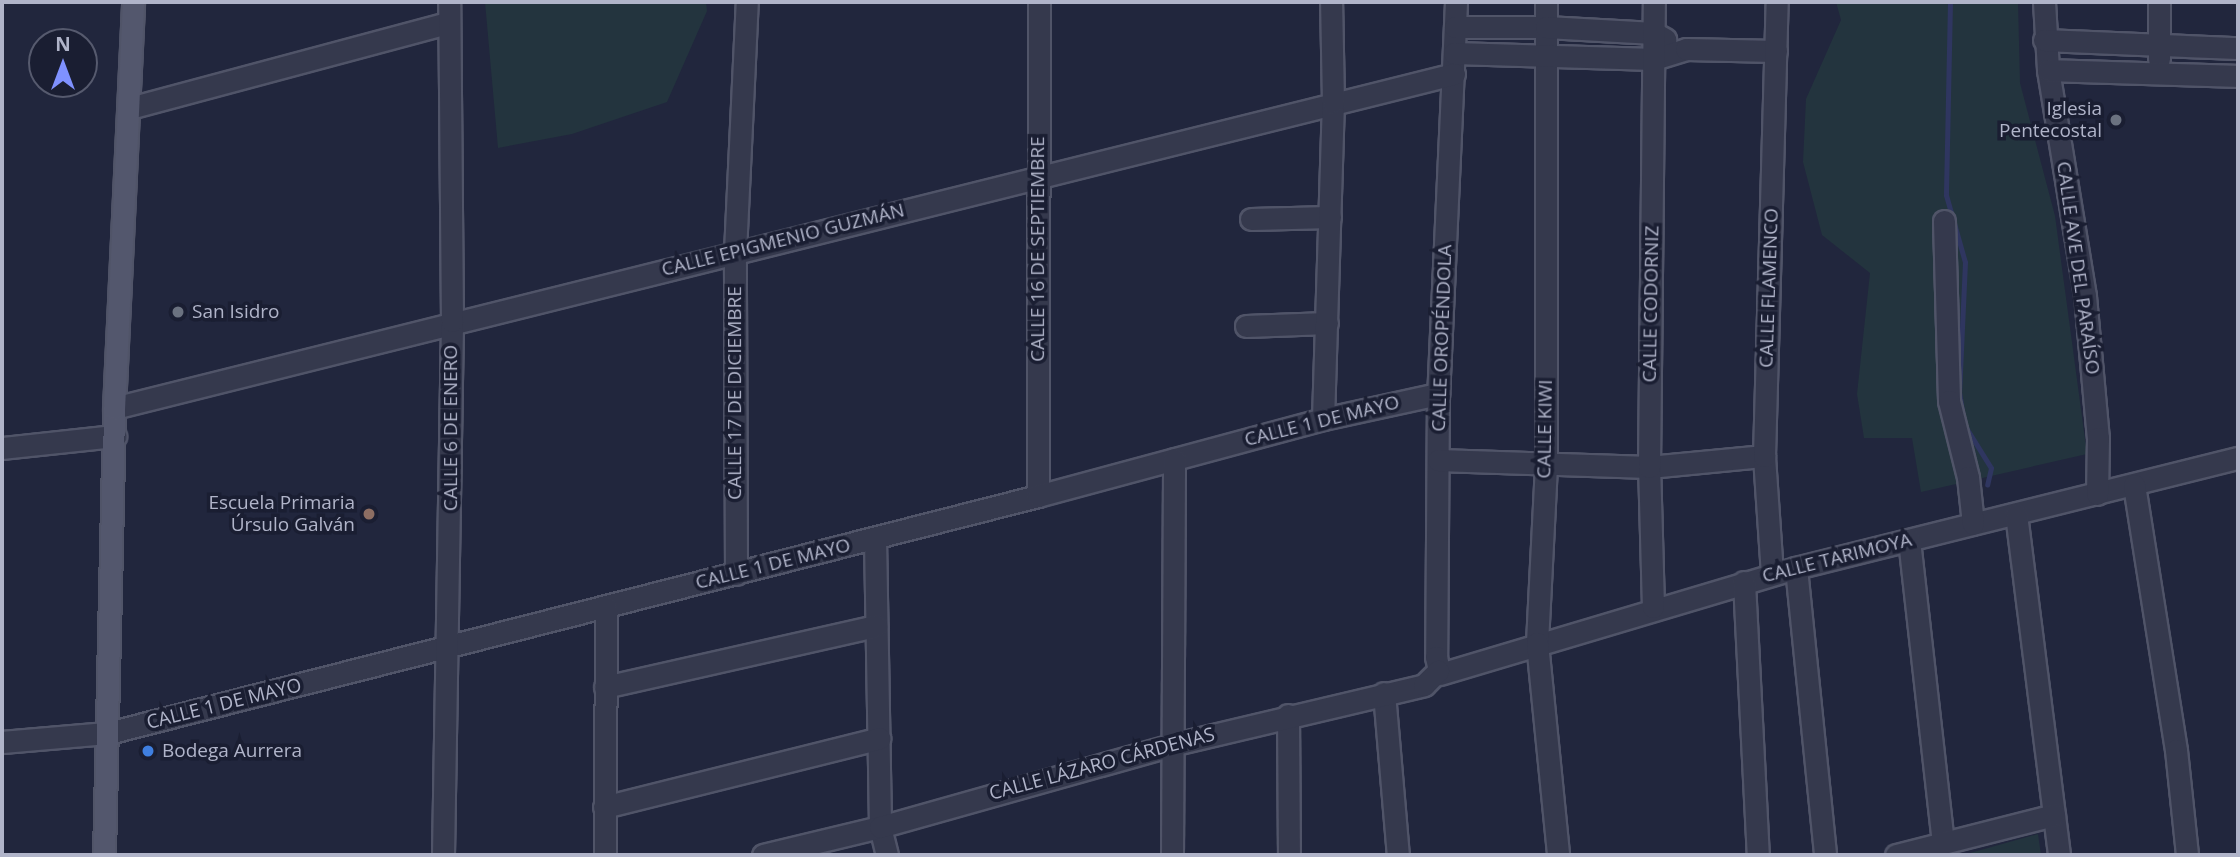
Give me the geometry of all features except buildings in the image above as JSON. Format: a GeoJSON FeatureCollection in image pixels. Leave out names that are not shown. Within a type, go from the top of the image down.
{"type":"FeatureCollection","features":[{"type":"Feature","properties":{"kind":"main road"},"geometry":{"type":"LineString","coordinates":[[104,855],[114,408],[133,2]]}},
{"type":"Feature","properties":{"kind":"street","name":"CALLE 6 DE ENERO"},"geometry":{"type":"LineString","coordinates":[[443,855],[450,647],[453,127],[449,2]]}},
{"type":"Feature","properties":{"kind":"street","name":"CALLE 17 DE DICIEMBRE"},"geometry":{"type":"LineString","coordinates":[[736,574],[734,252],[747,2]]}},
{"type":"Feature","properties":{"kind":"street","name":"CALLE 16 DE SEPTIEMBRE"},"geometry":{"type":"LineString","coordinates":[[1038,496],[1039,2]]}},
{"type":"Feature","properties":{"kind":"street"},"geometry":{"type":"LineString","coordinates":[[1323,419],[1333,102],[1331,2]]}},
{"type":"Feature","properties":{"kind":"street","name":"CALLE OROPÉNDOLA"},"geometry":{"type":"LineString","coordinates":[[1439,672],[1438,394],[1456,2]]}},
{"type":"Feature","properties":{"kind":"street","name":"CALLE KIWI"},"geometry":{"type":"LineString","coordinates":[[1546,2],[1546,465],[1537,643],[1558,855]]}},
{"type":"Feature","properties":{"kind":"street","name":"CALLE CODORNIZ"},"geometry":{"type":"LineString","coordinates":[[1653,607],[1649,467],[1654,2]]}},
{"type":"Feature","properties":{"kind":"street","name":"CALLE FLAMENCO"},"geometry":{"type":"LineString","coordinates":[[1772,574],[1764,456],[1777,2]]}},
{"type":"Feature","properties":{"kind":"street","name":"CALLE AVE DEL PARAÍSO"},"geometry":{"type":"LineString","coordinates":[[2044,2],[2044,40],[2048,70],[2085,296],[2098,438],[2096,494]]}},
{"type":"Feature","properties":{"kind":"street"},"geometry":{"type":"LineString","coordinates":[[2158,75],[2159,2]]}},
{"type":"Feature","properties":{"kind":"street"},"geometry":{"type":"LineString","coordinates":[[130,108],[448,23]]}},
{"type":"Feature","properties":{"kind":"street"},"geometry":{"type":"LineString","coordinates":[[1455,27],[1546,27],[1654,33],[1686,49],[1776,51]]}},
{"type":"Feature","properties":{"kind":"street"},"geometry":{"type":"LineString","coordinates":[[2044,40],[2238,48]]}},
{"type":"Feature","properties":{"kind":"street","name":"CALLE EPIGMENIO GUZMÁN"},"geometry":{"type":"LineString","coordinates":[[114,408],[1333,102],[1454,64],[1546,57],[1654,59],[1686,49]]}},
{"type":"Feature","properties":{"kind":"street"},"geometry":{"type":"LineString","coordinates":[[2048,70],[2238,76]]}},
{"type":"Feature","properties":{"kind":"street"},"geometry":{"type":"LineString","coordinates":[[1251,219],[1330,217]]}},
{"type":"Feature","properties":{"kind":"street"},"geometry":{"type":"LineString","coordinates":[[1944,221],[1949,401],[1968,477],[1973,524]]}},
{"type":"Feature","properties":{"kind":"street"},"geometry":{"type":"LineString","coordinates":[[1247,327],[1327,323]]}},
{"type":"Feature","properties":{"kind":"street","name":"CALLE 1 DE MAYO"},"geometry":{"type":"LineString","coordinates":[[2,742],[108,733],[1038,496],[1323,419],[1438,394]]}},
{"type":"Feature","properties":{"kind":"street"},"geometry":{"type":"LineString","coordinates":[[2,448],[115,436]]}},
{"type":"Feature","properties":{"kind":"street"},"geometry":{"type":"LineString","coordinates":[[1438,460],[1649,467],[1764,456]]}},
{"type":"Feature","properties":{"kind":"street","name":"CALLE TARIMOYA"},"geometry":{"type":"LineString","coordinates":[[1439,672],[1772,574],[2238,458]]}},
{"type":"Feature","properties":{"kind":"street"},"geometry":{"type":"LineString","coordinates":[[1172,855],[1174,459]]}},
{"type":"Feature","properties":{"kind":"street"},"geometry":{"type":"LineString","coordinates":[[2134,485],[2176,750],[2188,855]]}},
{"type":"Feature","properties":{"kind":"street"},"geometry":{"type":"LineString","coordinates":[[2016,514],[2059,855]]}},
{"type":"Feature","properties":{"kind":"street"},"geometry":{"type":"LineString","coordinates":[[874,538],[880,827],[889,855]]}},
{"type":"Feature","properties":{"kind":"street"},"geometry":{"type":"LineString","coordinates":[[1909,540],[1943,842]]}},
{"type":"Feature","properties":{"kind":"street"},"geometry":{"type":"LineString","coordinates":[[1796,568],[1825,855]]}},
{"type":"Feature","properties":{"kind":"street"},"geometry":{"type":"LineString","coordinates":[[1744,582],[1758,855]]}},
{"type":"Feature","properties":{"kind":"street"},"geometry":{"type":"LineString","coordinates":[[605,855],[606,607]]}},
{"type":"Feature","properties":{"kind":"street"},"geometry":{"type":"LineString","coordinates":[[605,687],[876,626]]}},
{"type":"Feature","properties":{"kind":"street","name":"CALLE LÁZARO CÁRDENAS"},"geometry":{"type":"LineString","coordinates":[[763,855],[880,827],[924,812],[1171,745],[1288,715],[1424,685],[1439,672]]}},
{"type":"Feature","properties":{"kind":"street"},"geometry":{"type":"LineString","coordinates":[[1384,693],[1398,855]]}},
{"type":"Feature","properties":{"kind":"street"},"geometry":{"type":"LineString","coordinates":[[1288,715],[1289,855]]}},
{"type":"Feature","properties":{"kind":"street"},"geometry":{"type":"LineString","coordinates":[[604,807],[880,738]]}},
{"type":"Feature","properties":{"kind":"street"},"geometry":{"type":"LineString","coordinates":[[889,855],[895,840],[924,812]]}},
{"type":"Feature","properties":{"kind":"street"},"geometry":{"type":"LineString","coordinates":[[1896,855],[2054,815]]}},
{"type":"Feature","properties":{"kind":"shaded area"},"geometry":{"type":"Polygon","coordinates":[[[485,2],[706,2],[707,11],[667,102],[572,134],[498,148],[485,2]]]}},
{"type":"Feature","properties":{"kind":"shaded area"},"geometry":{"type":"Polygon","coordinates":[[[1836,2],[2018,2],[2020,83],[2055,216],[2087,454],[1921,492],[1912,438],[1864,438],[1857,394],[1870,273],[1822,235],[1803,162],[1806,99],[1841,20],[1836,2]]]}},
{"type":"Feature","properties":{"kind":"shaded area"},"geometry":{"type":"Polygon","coordinates":[[[2038,834],[2041,855],[1963,855],[2038,834]]]}},
{"type":"Feature","properties":{"kind":"waterway"},"geometry":{"type":"LineString","coordinates":[[1950,2],[1946,195],[1965,262],[1959,392],[1963,416]]}},
{"type":"Feature","properties":{"kind":"waterway"},"geometry":{"type":"LineString","coordinates":[[1965,426],[1991,468],[1987,485]]}},
{"type":"Feature","properties":{"kind":"place","name":"Iglesia Pentecostal"},"geometry":{"type":"Point","coordinates":[2116,120]}},
{"type":"Feature","properties":{"kind":"place","name":"San Isidro"},"geometry":{"type":"Point","coordinates":[178,312]}},
{"type":"Feature","properties":{"kind":"place","name":"Escuela Primaria Úrsulo Galván"},"geometry":{"type":"Point","coordinates":[369,514]}},
{"type":"Feature","properties":{"kind":"place","name":"Bodega Aurrera"},"geometry":{"type":"Point","coordinates":[148,751]}}]}
